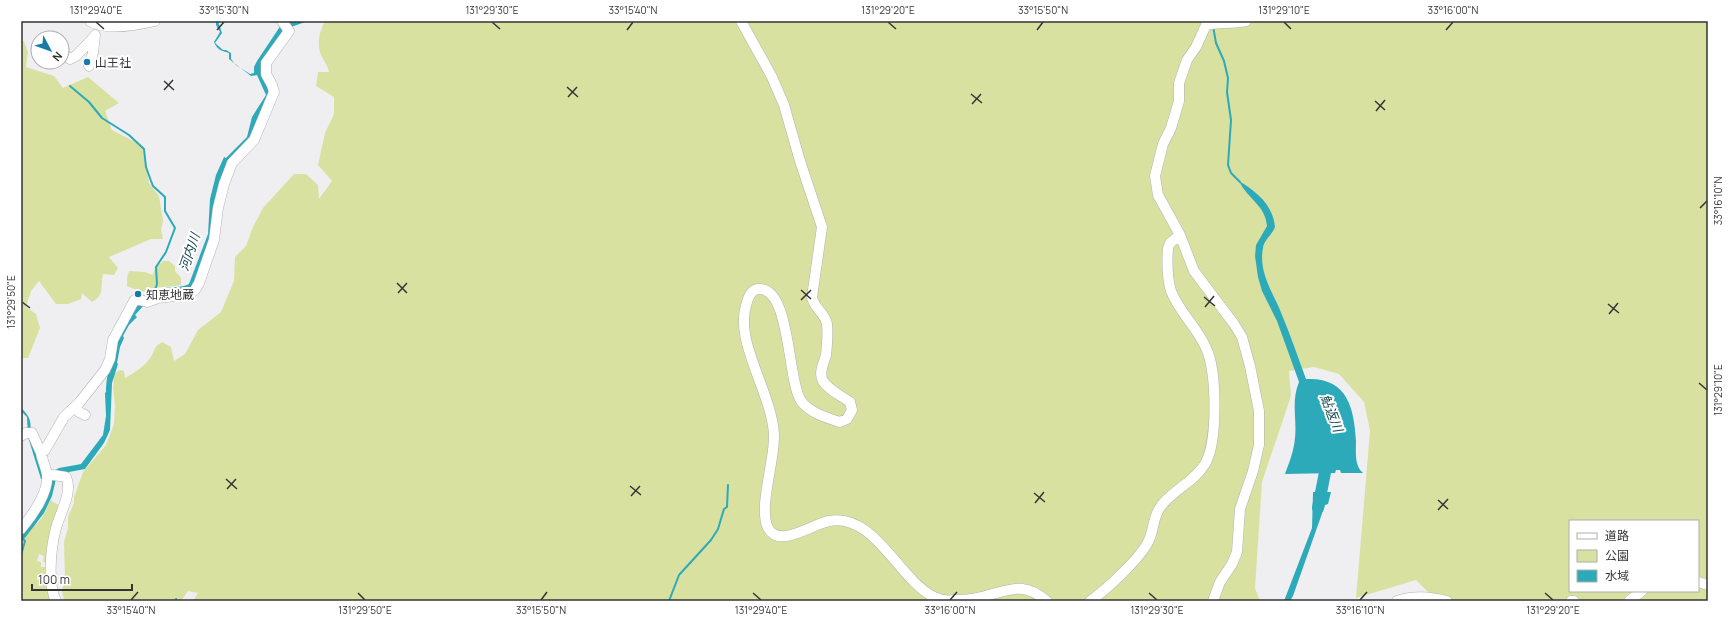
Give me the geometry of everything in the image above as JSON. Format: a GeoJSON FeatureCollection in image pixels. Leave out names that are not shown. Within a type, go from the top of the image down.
{"type":"FeatureCollection","features":[{"type":"Feature","properties":{"kind":"street"},"geometry":{"type":"LineString","coordinates":[[89,66],[93,53],[95,36],[93,23],[123,26],[155,21]]}},
{"type":"Feature","properties":{"kind":"street"},"geometry":{"type":"LineString","coordinates":[[741,21],[772,77],[784,105],[800,161],[821,221],[823,232],[818,252],[812,297],[827,324],[826,352],[821,376],[824,383],[850,402],[852,410],[847,419],[840,422],[815,412],[802,402],[796,390],[792,375],[783,318],[779,304],[767,291],[758,289],[754,290],[748,298],[744,322],[746,341],[770,414],[774,433],[773,453],[766,502],[766,520],[769,529],[775,535],[782,537],[792,535],[828,521],[847,521],[864,531],[891,556],[918,585],[936,598],[952,600],[970,599],[1012,588],[1021,588],[1037,593],[1048,601]]}},
{"type":"Feature","properties":{"kind":"street"},"geometry":{"type":"LineString","coordinates":[[1214,601],[1220,582],[1232,564],[1237,552],[1240,509],[1253,471],[1259,445],[1259,410],[1250,366],[1242,337],[1194,271],[1180,235],[1158,195],[1156,176],[1163,144],[1171,128],[1179,101],[1178,83],[1187,60],[1196,47],[1206,25],[1218,22],[1232,24],[1246,21]]}},
{"type":"Feature","properties":{"kind":"street"},"geometry":{"type":"LineString","coordinates":[[41,453],[45,450],[64,417],[76,406],[105,370],[110,359],[113,340],[118,328],[134,301],[136,299],[143,301],[189,294],[195,290],[199,283],[214,240],[218,208],[226,177],[232,163],[254,140],[274,92],[266,74],[266,63],[289,31],[285,24]]}},
{"type":"Feature","properties":{"kind":"street"},"geometry":{"type":"LineString","coordinates":[[70,59],[76,56],[95,36]]}},
{"type":"Feature","properties":{"kind":"street"},"geometry":{"type":"LineString","coordinates":[[1090,601],[1110,586],[1143,550],[1148,542],[1157,512],[1168,499],[1200,470],[1205,464],[1211,448],[1214,428],[1214,407],[1210,358],[1202,340],[1173,295],[1169,283],[1168,248],[1170,243],[1180,235]]}},
{"type":"Feature","properties":{"kind":"street"},"geometry":{"type":"LineString","coordinates":[[76,406],[80,412],[85,415]]}},
{"type":"Feature","properties":{"kind":"street"},"geometry":{"type":"LineString","coordinates":[[21,529],[38,504],[50,477],[41,453],[27,434]]}},
{"type":"Feature","properties":{"kind":"street"},"geometry":{"type":"LineString","coordinates":[[50,477],[66,477],[69,486],[53,541],[50,584],[56,601]]}},
{"type":"Feature","properties":{"kind":"street"},"geometry":{"type":"LineString","coordinates":[[1629,601],[1641,592]]}},
{"type":"Feature","properties":{"kind":"street"},"geometry":{"type":"LineString","coordinates":[[1397,601],[1414,597],[1432,597],[1447,601]]}},
{"type":"Feature","properties":{"kind":"green space"},"geometry":{"type":"Polygon","coordinates":[[[325,21],[1708,21],[1708,601],[1437,601],[1416,580],[1356,598],[1370,431],[1364,402],[1339,374],[1314,367],[1289,371],[1291,396],[1262,482],[1255,588],[1260,601],[193,601],[198,593],[188,591],[181,601],[64,601],[62,590],[65,580],[64,542],[68,528],[68,517],[74,503],[74,497],[83,472],[106,445],[114,424],[114,374],[120,370],[124,371],[125,378],[136,372],[149,360],[156,347],[162,342],[171,347],[174,361],[185,354],[198,330],[221,312],[234,281],[235,257],[246,246],[253,227],[263,208],[294,174],[306,174],[318,185],[319,199],[332,181],[318,165],[325,133],[334,114],[334,97],[316,86],[318,72],[329,72],[319,48],[320,32],[325,21]]]}},
{"type":"Feature","properties":{"kind":"green space"},"geometry":{"type":"Polygon","coordinates":[[[21,41],[24,41],[28,52],[26,67],[30,68],[30,70],[35,70],[54,76],[63,88],[88,77],[119,103],[105,111],[112,130],[143,146],[149,183],[159,196],[163,221],[161,230],[163,239],[151,239],[109,257],[118,268],[114,275],[103,274],[99,297],[92,302],[82,293],[81,299],[68,304],[56,304],[39,281],[31,291],[26,307],[36,314],[40,328],[28,358],[21,358],[21,41]]]}},
{"type":"Feature","properties":{"kind":"green space"},"geometry":{"type":"Polygon","coordinates":[[[164,261],[169,261],[175,266],[175,271],[181,278],[181,285],[158,288],[143,292],[127,286],[129,271],[145,272],[153,275],[155,267],[164,261]]]}},
{"type":"Feature","properties":{"kind":"green space"},"geometry":{"type":"Polygon","coordinates":[[[50,500],[62,507],[50,561],[45,563],[43,561],[44,556],[39,554],[37,561],[41,562],[41,567],[49,567],[54,601],[21,601],[21,543],[24,540],[28,528],[36,524],[42,517],[50,500]]]}},
{"type":"Feature","properties":{"kind":"water"},"geometry":{"type":"Polygon","coordinates":[[[216,21],[218,21],[222,33],[215,43],[223,50],[231,53],[231,59],[235,63],[229,59],[229,53],[222,51],[215,45],[214,42],[220,32],[216,25],[216,21]]]}},
{"type":"Feature","properties":{"kind":"water"},"geometry":{"type":"Polygon","coordinates":[[[287,21],[308,21],[291,27],[270,52],[271,92],[251,138],[241,150],[215,221],[196,284],[188,291],[145,304],[135,315],[137,317],[129,325],[123,336],[124,338],[120,347],[118,364],[112,383],[110,430],[104,443],[85,469],[69,472],[69,474],[56,479],[52,496],[44,513],[21,543],[21,533],[52,472],[59,468],[81,464],[103,435],[106,416],[105,393],[110,363],[116,340],[127,318],[141,299],[149,292],[189,284],[208,234],[210,199],[216,175],[224,157],[226,158],[247,137],[252,117],[266,95],[257,75],[251,76],[241,68],[250,74],[254,73],[254,67],[257,61],[281,25],[287,21]]]}},
{"type":"Feature","properties":{"kind":"water"},"geometry":{"type":"Polygon","coordinates":[[[1239,181],[1263,200],[1274,219],[1275,227],[1266,240],[1262,257],[1265,275],[1279,307],[1306,379],[1320,380],[1331,383],[1346,396],[1355,428],[1357,463],[1363,473],[1341,473],[1340,470],[1336,470],[1335,473],[1285,474],[1294,443],[1295,396],[1299,382],[1277,321],[1262,291],[1258,277],[1255,256],[1256,245],[1267,226],[1266,219],[1260,207],[1242,187],[1239,181]]]}},
{"type":"Feature","properties":{"kind":"water"},"geometry":{"type":"Polygon","coordinates":[[[21,408],[30,421],[30,437],[33,440],[44,479],[41,479],[28,437],[27,417],[21,411],[21,408]]]}},
{"type":"Feature","properties":{"kind":"water"},"geometry":{"type":"Polygon","coordinates":[[[1313,492],[1331,492],[1328,504],[1325,505],[1293,596],[1290,601],[1284,601],[1312,528],[1313,492]]]}},
{"type":"Feature","properties":{"kind":"waterway"},"geometry":{"type":"LineString","coordinates":[[1213,26],[1216,43],[1224,61],[1228,78],[1227,92],[1231,120],[1228,165],[1231,173],[1240,182]]}},
{"type":"Feature","properties":{"kind":"waterway"},"geometry":{"type":"LineString","coordinates":[[70,86],[89,102],[102,118],[129,135],[144,149],[146,167],[153,186],[165,197],[165,211],[175,228],[166,252],[156,267],[157,284],[155,290]]}},
{"type":"Feature","properties":{"kind":"waterway","name":"鮎返川"},"geometry":{"type":"LineString","coordinates":[[1318,508],[1328,457]]}},
{"type":"Feature","properties":{"kind":"waterway"},"geometry":{"type":"LineString","coordinates":[[669,601],[679,575],[711,540],[718,529],[724,509],[727,507],[728,485]]}},
{"type":"Feature","properties":{"kind":"waterway"},"geometry":{"type":"LineString","coordinates":[[21,555],[25,541],[22,538]]}},
{"type":"Feature","properties":{"kind":"place","name":"山王社"},"geometry":{"type":"Point","coordinates":[87,62]}},
{"type":"Feature","properties":{"kind":"place","name":"知恵地蔵"},"geometry":{"type":"Point","coordinates":[138,294]}},
{"type":"Feature","properties":{"kind":"water label","name":"河内川"},"geometry":{"type":"Point","coordinates":[189,252]}}]}
